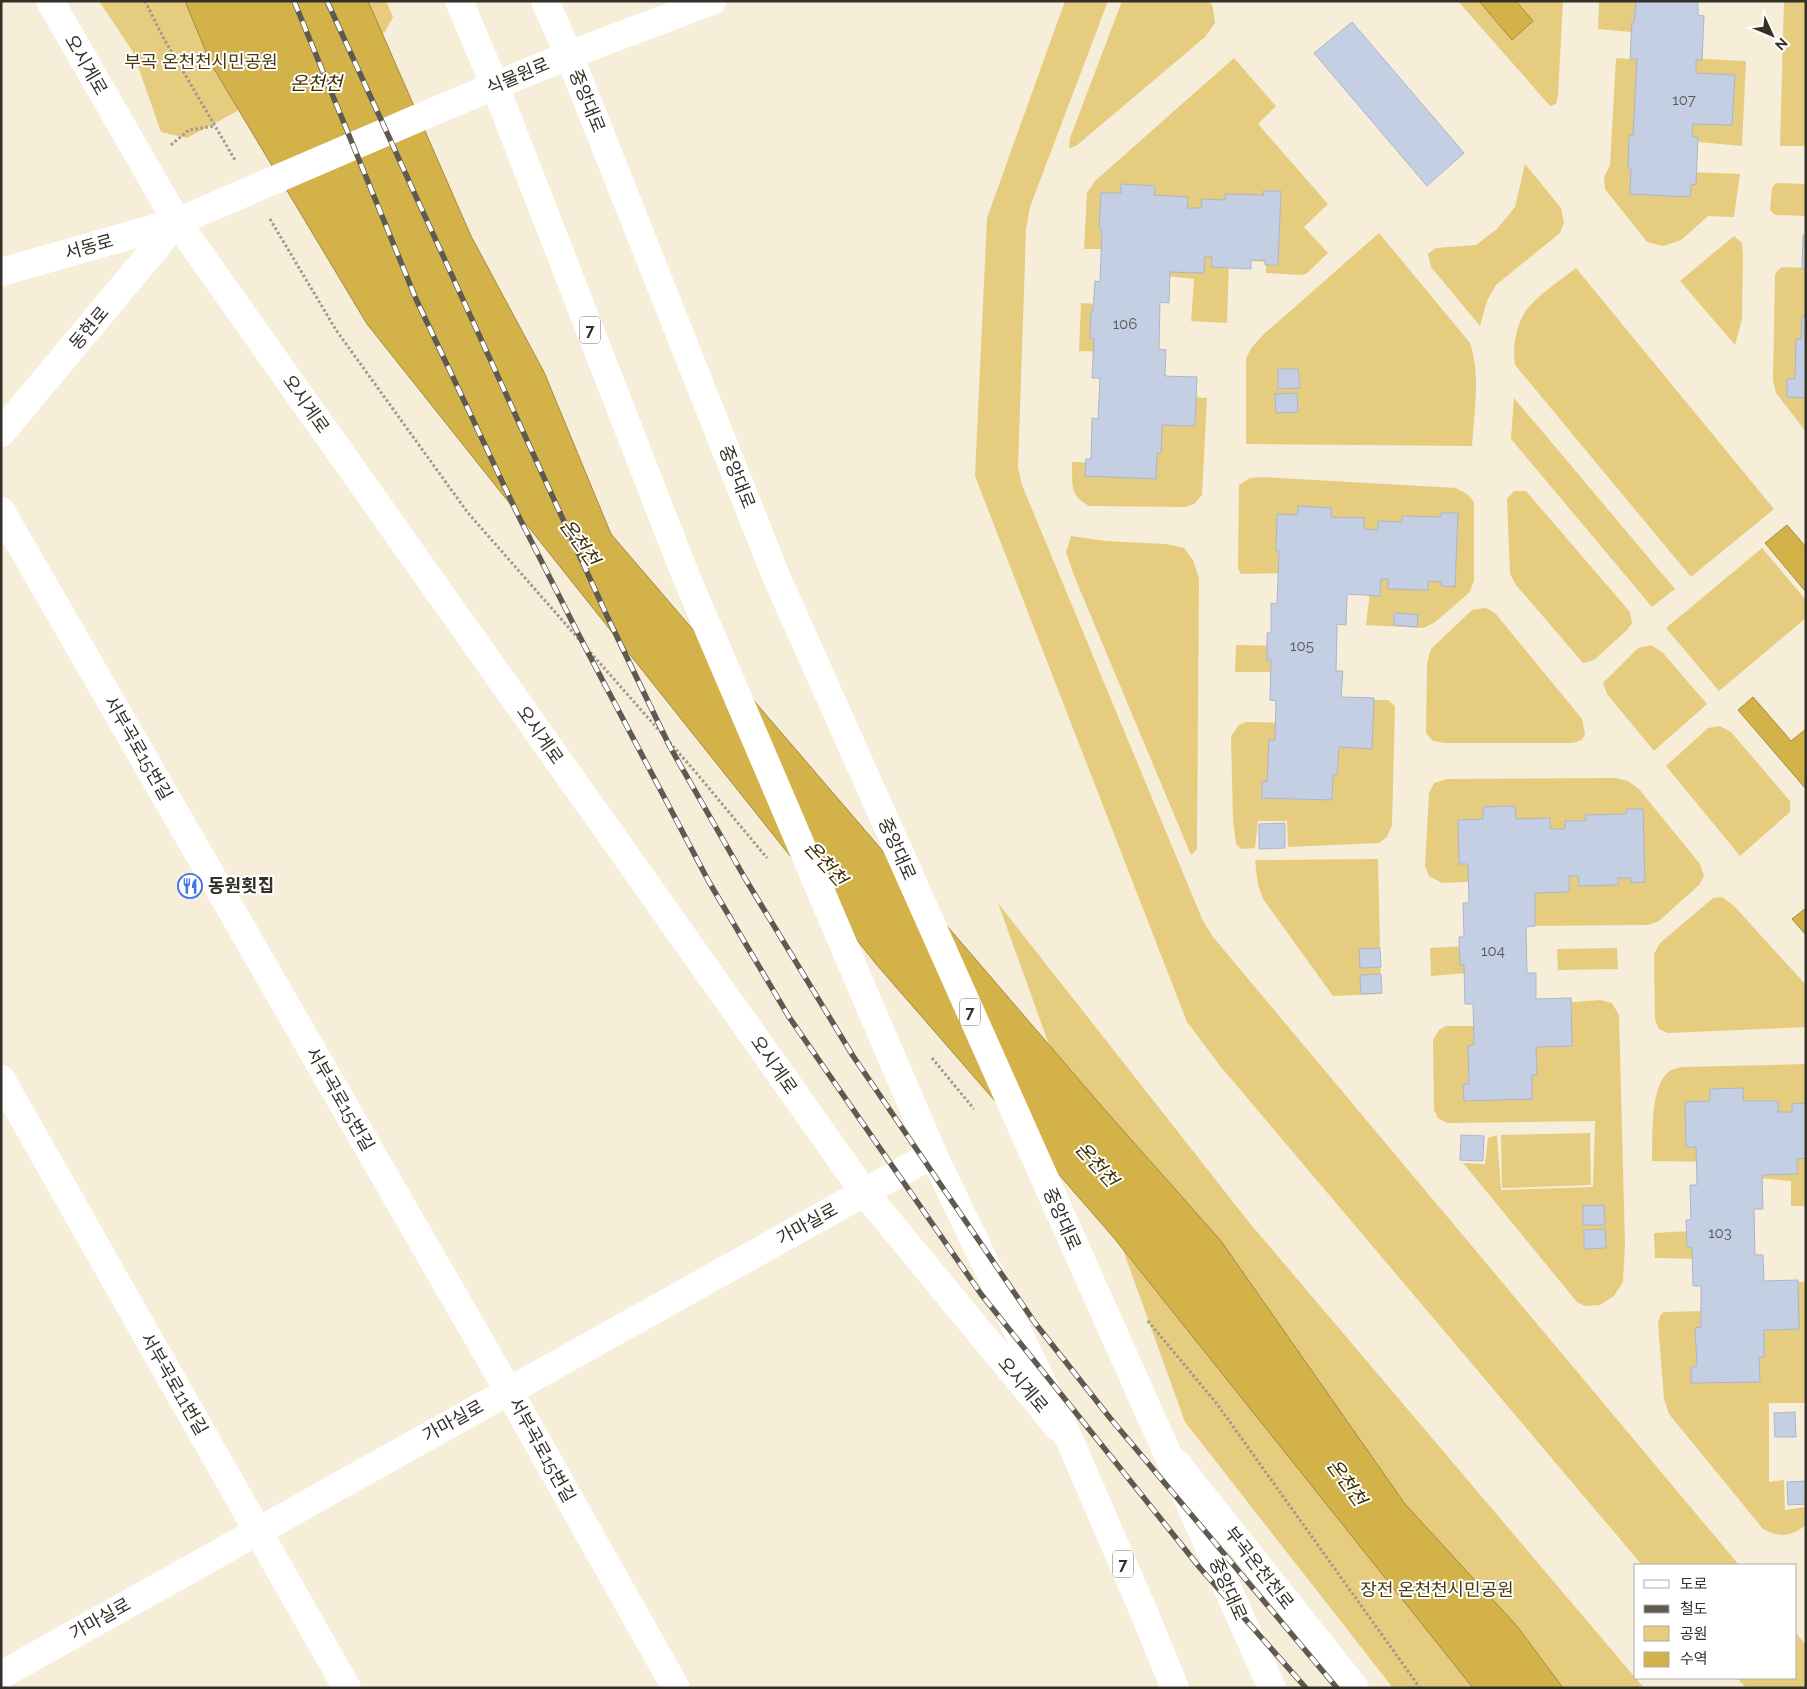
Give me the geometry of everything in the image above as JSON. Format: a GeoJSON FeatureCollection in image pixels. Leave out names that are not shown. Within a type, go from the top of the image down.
{"type":"FeatureCollection","features":[{"type":"Feature","properties":{"kind":"main road","name":"오시게로"},"geometry":{"type":"LineString","coordinates":[[50,1],[177,222],[864,1192],[1070,1441]]}},
{"type":"Feature","properties":{"kind":"main road","name":"7"},"geometry":{"type":"LineString","coordinates":[[459,1],[685,574],[933,1154],[1070,1441],[1145,1615],[1174,1688]]}},
{"type":"Feature","properties":{"kind":"main road","name":"중앙대로"},"geometry":{"type":"LineString","coordinates":[[545,1],[569,55],[776,576],[1272,1688]]}},
{"type":"Feature","properties":{"kind":"main road","name":"식물원로"},"geometry":{"type":"LineString","coordinates":[[177,222],[569,55],[712,1]]}},
{"type":"Feature","properties":{"kind":"main road","name":"서동로"},"geometry":{"type":"LineString","coordinates":[[1,272],[177,222]]}},
{"type":"Feature","properties":{"kind":"main road","name":"동현로"},"geometry":{"type":"LineString","coordinates":[[1,433],[177,222]]}},
{"type":"Feature","properties":{"kind":"main road","name":"서부곡로15번길"},"geometry":{"type":"LineString","coordinates":[[1,512],[508,1390],[676,1688]]}},
{"type":"Feature","properties":{"kind":"main road","name":"서부곡로11번길"},"geometry":{"type":"LineString","coordinates":[[1,1079],[347,1688]]}},
{"type":"Feature","properties":{"kind":"main road","name":"가마실로"},"geometry":{"type":"LineString","coordinates":[[1,1675],[933,1154]]}},
{"type":"Feature","properties":{"kind":"main road","name":"부곡온천천로"},"geometry":{"type":"LineString","coordinates":[[1164,1448],[1355,1688]]}},
{"type":"Feature","properties":{"kind":"path"},"geometry":{"type":"LineString","coordinates":[[144,167],[189,130],[215,126]]}},
{"type":"Feature","properties":{"kind":"green space","name":"부곡 온천천시민공원"},"geometry":{"type":"Polygon","coordinates":[[[99,1],[386,1],[393,17],[385,32],[187,138],[161,132],[133,52],[99,1]]]}},
{"type":"Feature","properties":{"kind":"green space"},"geometry":{"type":"Polygon","coordinates":[[[1065,1],[1108,1],[1030,207],[1026,229],[1018,468],[1022,485],[1203,921],[1213,937],[1738,1564],[1641,1564],[1221,1067],[1187,1022],[975,476],[987,218],[1065,1]]]}},
{"type":"Feature","properties":{"kind":"green space"},"geometry":{"type":"Polygon","coordinates":[[[1122,1],[1210,1],[1215,23],[1205,37],[1076,146],[1069,148],[1070,138],[1122,1]]]}},
{"type":"Feature","properties":{"kind":"green space"},"geometry":{"type":"Polygon","coordinates":[[[1458,1],[1563,1],[1556,104],[1550,106],[1458,1]]]}},
{"type":"Feature","properties":{"kind":"green space"},"geometry":{"type":"Polygon","coordinates":[[[1599,1],[1683,1],[1684,58],[1746,61],[1742,146],[1688,141],[1688,172],[1740,174],[1734,217],[1708,216],[1681,240],[1663,246],[1647,242],[1605,189],[1604,177],[1610,165],[1616,58],[1642,60],[1642,33],[1598,29],[1599,1]]]}},
{"type":"Feature","properties":{"kind":"green space"},"geometry":{"type":"Polygon","coordinates":[[[1784,1],[1806,1],[1806,146],[1780,146],[1784,1]]]}},
{"type":"Feature","properties":{"kind":"green space"},"geometry":{"type":"Polygon","coordinates":[[[1234,58],[1276,106],[1258,124],[1328,204],[1304,227],[1328,253],[1306,274],[1301,275],[1266,273],[1266,262],[1229,259],[1227,323],[1191,321],[1194,279],[1149,274],[1145,393],[1207,398],[1202,495],[1194,504],[1185,507],[1089,506],[1082,502],[1073,488],[1072,462],[1104,463],[1108,352],[1079,351],[1081,303],[1112,305],[1112,249],[1084,249],[1087,193],[1095,181],[1234,58]]]}},
{"type":"Feature","properties":{"kind":"green space"},"geometry":{"type":"Polygon","coordinates":[[[1525,164],[1561,208],[1564,223],[1560,233],[1496,285],[1487,301],[1480,326],[1431,267],[1428,254],[1436,248],[1476,245],[1497,229],[1515,207],[1525,164]]]}},
{"type":"Feature","properties":{"kind":"green space"},"geometry":{"type":"Polygon","coordinates":[[[1776,183],[1806,184],[1806,216],[1775,215],[1770,210],[1772,188],[1776,183]]]}},
{"type":"Feature","properties":{"kind":"green space"},"geometry":{"type":"Polygon","coordinates":[[[1379,233],[1470,343],[1476,381],[1472,446],[1246,444],[1246,358],[1252,347],[1264,334],[1379,233]]]}},
{"type":"Feature","properties":{"kind":"green space"},"geometry":{"type":"Polygon","coordinates":[[[1734,236],[1742,243],[1743,255],[1742,319],[1735,345],[1680,281],[1734,236]]]}},
{"type":"Feature","properties":{"kind":"green space"},"geometry":{"type":"Polygon","coordinates":[[[1782,267],[1806,268],[1806,432],[1776,393],[1773,380],[1775,275],[1782,267]]]}},
{"type":"Feature","properties":{"kind":"green space"},"geometry":{"type":"Polygon","coordinates":[[[1576,268],[1774,509],[1691,577],[1515,365],[1515,338],[1525,312],[1541,295],[1576,268]]]}},
{"type":"Feature","properties":{"kind":"green space"},"geometry":{"type":"Polygon","coordinates":[[[1514,398],[1675,589],[1652,607],[1511,439],[1514,398]]]}},
{"type":"Feature","properties":{"kind":"green space"},"geometry":{"type":"Polygon","coordinates":[[[1263,477],[1456,488],[1467,494],[1474,502],[1474,581],[1469,593],[1434,623],[1423,628],[1366,625],[1371,583],[1328,582],[1326,700],[1388,700],[1395,706],[1392,825],[1387,837],[1379,843],[1288,847],[1287,821],[1258,821],[1255,848],[1241,849],[1236,844],[1233,820],[1231,736],[1239,725],[1246,722],[1297,723],[1298,672],[1235,672],[1236,645],[1285,646],[1290,573],[1241,574],[1238,568],[1239,485],[1250,478],[1263,477]]]}},
{"type":"Feature","properties":{"kind":"green space"},"geometry":{"type":"Polygon","coordinates":[[[1514,491],[1526,491],[1630,612],[1632,623],[1627,630],[1594,660],[1583,663],[1516,585],[1510,574],[1507,499],[1514,491]]]}},
{"type":"Feature","properties":{"kind":"green space"},"geometry":{"type":"Polygon","coordinates":[[[1071,536],[1105,541],[1166,544],[1184,548],[1193,560],[1199,578],[1197,849],[1191,855],[1075,578],[1066,552],[1071,536]]]}},
{"type":"Feature","properties":{"kind":"green space"},"geometry":{"type":"Polygon","coordinates":[[[1762,548],[1806,600],[1806,618],[1719,691],[1666,628],[1762,548]]]}},
{"type":"Feature","properties":{"kind":"green space"},"geometry":{"type":"Polygon","coordinates":[[[1486,608],[1495,613],[1582,719],[1585,734],[1582,740],[1573,743],[1445,743],[1433,741],[1426,733],[1427,663],[1431,649],[1472,610],[1486,608]]]}},
{"type":"Feature","properties":{"kind":"green space"},"geometry":{"type":"Polygon","coordinates":[[[1651,645],[1663,653],[1707,704],[1654,751],[1607,694],[1603,683],[1638,648],[1651,645]]]}},
{"type":"Feature","properties":{"kind":"green space"},"geometry":{"type":"Polygon","coordinates":[[[1720,726],[1731,732],[1790,801],[1790,812],[1740,856],[1666,766],[1708,728],[1720,726]]]}},
{"type":"Feature","properties":{"kind":"green space"},"geometry":{"type":"Polygon","coordinates":[[[1616,778],[1628,781],[1639,789],[1700,864],[1704,876],[1699,885],[1659,921],[1648,925],[1519,926],[1524,1006],[1600,1000],[1612,1003],[1619,1015],[1625,1244],[1623,1282],[1614,1296],[1600,1305],[1585,1306],[1577,1302],[1463,1163],[1485,1164],[1488,1138],[1497,1135],[1501,1190],[1593,1187],[1595,1121],[1447,1123],[1438,1118],[1434,1110],[1433,1040],[1439,1030],[1446,1026],[1480,1026],[1480,972],[1431,976],[1430,948],[1481,945],[1484,881],[1442,883],[1429,876],[1425,866],[1429,793],[1434,783],[1448,779],[1616,778]]]}},
{"type":"Feature","properties":{"kind":"green space"},"geometry":{"type":"Polygon","coordinates":[[[1378,859],[1381,994],[1333,996],[1263,899],[1258,885],[1255,860],[1378,859]]]}},
{"type":"Feature","properties":{"kind":"green space"},"geometry":{"type":"Polygon","coordinates":[[[1722,897],[1734,906],[1806,985],[1806,1027],[1668,1033],[1659,1029],[1655,1020],[1654,954],[1660,943],[1713,898],[1722,897]]]}},
{"type":"Feature","properties":{"kind":"green space","name":"장전 온천천시민공원"},"geometry":{"type":"Polygon","coordinates":[[[998,903],[1248,1221],[1634,1676],[1634,1679],[1636,1679],[1644,1688],[1393,1688],[1185,1422],[998,903]]]}},
{"type":"Feature","properties":{"kind":"green space"},"geometry":{"type":"Polygon","coordinates":[[[1617,948],[1618,969],[1558,970],[1557,949],[1617,948]]]}},
{"type":"Feature","properties":{"kind":"green space"},"geometry":{"type":"Polygon","coordinates":[[[1806,1064],[1806,1206],[1791,1206],[1791,1181],[1751,1177],[1749,1283],[1806,1282],[1806,1403],[1769,1403],[1769,1482],[1784,1480],[1785,1510],[1806,1507],[1806,1525],[1790,1534],[1780,1535],[1763,1529],[1669,1414],[1664,1399],[1658,1323],[1660,1316],[1664,1312],[1705,1311],[1705,1259],[1655,1258],[1654,1233],[1707,1230],[1712,1162],[1652,1161],[1653,1126],[1659,1086],[1671,1070],[1682,1067],[1806,1064]]]}},
{"type":"Feature","properties":{"kind":"green space"},"geometry":{"type":"Polygon","coordinates":[[[1590,1133],[1591,1185],[1502,1188],[1501,1135],[1590,1133]]]}},
{"type":"Feature","properties":{"kind":"green space"},"geometry":{"type":"Polygon","coordinates":[[[1797,1634],[1806,1645],[1806,1688],[1746,1688],[1738,1679],[1797,1679],[1797,1634]]]}},
{"type":"Feature","properties":{"kind":"water","name":"온천천"},"geometry":{"type":"Polygon","coordinates":[[[185,1],[368,1],[471,236],[544,372],[611,534],[1098,1102],[1221,1241],[1405,1504],[1517,1626],[1563,1688],[1473,1688],[1114,1238],[876,964],[367,324],[211,64],[185,1]]]}},
{"type":"Feature","properties":{"kind":"water"},"geometry":{"type":"Polygon","coordinates":[[[1479,1],[1516,1],[1533,21],[1512,40],[1479,1]]]}},
{"type":"Feature","properties":{"kind":"water"},"geometry":{"type":"Polygon","coordinates":[[[1787,525],[1806,547],[1806,592],[1765,543],[1787,525]]]}},
{"type":"Feature","properties":{"kind":"water"},"geometry":{"type":"Polygon","coordinates":[[[1753,697],[1791,741],[1806,729],[1806,789],[1738,710],[1753,697]]]}},
{"type":"Feature","properties":{"kind":"water"},"geometry":{"type":"Polygon","coordinates":[[[1806,908],[1806,935],[1792,919],[1806,908]]]}},
{"type":"Feature","properties":{"kind":"building"},"geometry":{"type":"Polygon","coordinates":[[[1636,1],[1698,1],[1698,15],[1704,16],[1702,60],[1696,60],[1696,73],[1735,75],[1732,125],[1693,124],[1692,137],[1698,137],[1696,184],[1691,185],[1690,197],[1630,194],[1631,168],[1628,168],[1629,135],[1633,135],[1637,59],[1630,59],[1632,22],[1634,22],[1636,1]]]}},
{"type":"Feature","properties":{"kind":"building"},"geometry":{"type":"Polygon","coordinates":[[[1352,22],[1464,153],[1427,186],[1314,53],[1352,22]]]}},
{"type":"Feature","properties":{"kind":"building"},"geometry":{"type":"Polygon","coordinates":[[[1121,184],[1155,186],[1154,195],[1188,197],[1187,208],[1201,208],[1202,199],[1225,200],[1225,194],[1264,195],[1263,191],[1281,191],[1278,265],[1265,265],[1265,260],[1251,260],[1251,269],[1211,267],[1212,257],[1205,256],[1204,273],[1170,272],[1169,303],[1160,302],[1159,349],[1166,350],[1165,376],[1197,377],[1195,426],[1162,425],[1161,453],[1157,453],[1156,479],[1085,476],[1086,459],[1091,459],[1092,418],[1098,419],[1100,378],[1092,378],[1094,338],[1090,338],[1095,281],[1100,282],[1102,229],[1099,229],[1101,193],[1121,193],[1121,184]]]}},
{"type":"Feature","properties":{"kind":"building"},"geometry":{"type":"Polygon","coordinates":[[[1803,235],[1806,235],[1806,269],[1802,269],[1803,235]]]}},
{"type":"Feature","properties":{"kind":"building"},"geometry":{"type":"Polygon","coordinates":[[[1802,316],[1806,316],[1806,398],[1787,397],[1787,379],[1795,379],[1796,339],[1801,339],[1802,316]]]}},
{"type":"Feature","properties":{"kind":"building"},"geometry":{"type":"Polygon","coordinates":[[[1278,369],[1298,369],[1300,388],[1278,389],[1278,369]]]}},
{"type":"Feature","properties":{"kind":"building"},"geometry":{"type":"Polygon","coordinates":[[[1297,393],[1298,412],[1276,413],[1275,394],[1297,393]]]}},
{"type":"Feature","properties":{"kind":"building"},"geometry":{"type":"Polygon","coordinates":[[[1298,506],[1331,508],[1331,517],[1364,518],[1364,529],[1378,530],[1378,521],[1402,522],[1402,516],[1440,517],[1441,513],[1458,513],[1455,587],[1441,586],[1442,582],[1428,581],[1428,590],[1388,589],[1388,579],[1381,579],[1380,596],[1347,594],[1346,625],[1337,624],[1336,671],[1343,671],[1341,697],[1374,698],[1372,749],[1339,747],[1337,775],[1333,775],[1332,800],[1262,798],[1262,781],[1267,782],[1269,740],[1275,740],[1276,701],[1270,700],[1271,660],[1267,660],[1267,633],[1271,633],[1271,603],[1277,604],[1279,551],[1276,551],[1277,514],[1298,515],[1298,506]]]}},
{"type":"Feature","properties":{"kind":"building"},"geometry":{"type":"Polygon","coordinates":[[[1394,613],[1418,615],[1417,627],[1394,625],[1394,613]]]}},
{"type":"Feature","properties":{"kind":"building"},"geometry":{"type":"Polygon","coordinates":[[[1515,806],[1516,819],[1550,818],[1550,829],[1565,829],[1565,821],[1586,821],[1585,815],[1626,814],[1626,809],[1643,809],[1645,882],[1631,883],[1631,878],[1618,878],[1618,885],[1579,886],[1578,876],[1569,876],[1569,892],[1535,893],[1535,926],[1526,927],[1527,973],[1536,973],[1536,999],[1571,998],[1572,1046],[1536,1047],[1537,1075],[1532,1075],[1532,1099],[1464,1101],[1463,1084],[1469,1084],[1468,1046],[1474,1045],[1473,1004],[1465,1004],[1464,965],[1460,965],[1459,937],[1464,937],[1463,903],[1469,903],[1468,864],[1459,864],[1458,820],[1483,819],[1483,807],[1515,806]]]}},
{"type":"Feature","properties":{"kind":"building"},"geometry":{"type":"Polygon","coordinates":[[[1285,823],[1285,848],[1259,849],[1259,824],[1285,823]]]}},
{"type":"Feature","properties":{"kind":"building"},"geometry":{"type":"Polygon","coordinates":[[[1380,948],[1381,967],[1360,968],[1359,949],[1380,948]]]}},
{"type":"Feature","properties":{"kind":"building"},"geometry":{"type":"Polygon","coordinates":[[[1381,974],[1382,993],[1361,994],[1360,975],[1381,974]]]}},
{"type":"Feature","properties":{"kind":"building"},"geometry":{"type":"Polygon","coordinates":[[[1743,1088],[1743,1101],[1778,1101],[1778,1112],[1792,1112],[1792,1104],[1806,1103],[1806,1158],[1797,1159],[1797,1174],[1762,1175],[1763,1209],[1754,1209],[1755,1255],[1763,1255],[1764,1281],[1798,1280],[1799,1329],[1764,1330],[1764,1357],[1759,1357],[1760,1382],[1691,1383],[1691,1367],[1697,1366],[1695,1328],[1701,1327],[1701,1286],[1693,1286],[1692,1247],[1687,1247],[1686,1220],[1691,1220],[1690,1185],[1697,1185],[1696,1147],[1686,1147],[1685,1102],[1710,1101],[1710,1089],[1743,1088]]]}},
{"type":"Feature","properties":{"kind":"building"},"geometry":{"type":"Polygon","coordinates":[[[1461,1135],[1484,1136],[1483,1161],[1460,1160],[1461,1135]]]}},
{"type":"Feature","properties":{"kind":"building"},"geometry":{"type":"Polygon","coordinates":[[[1604,1205],[1605,1225],[1583,1225],[1583,1206],[1604,1205]]]}},
{"type":"Feature","properties":{"kind":"building"},"geometry":{"type":"Polygon","coordinates":[[[1605,1229],[1606,1248],[1584,1249],[1584,1230],[1605,1229]]]}},
{"type":"Feature","properties":{"kind":"building"},"geometry":{"type":"Polygon","coordinates":[[[1795,1412],[1796,1437],[1775,1437],[1774,1413],[1795,1412]]]}},
{"type":"Feature","properties":{"kind":"building"},"geometry":{"type":"Polygon","coordinates":[[[1806,1481],[1806,1504],[1788,1505],[1787,1482],[1806,1481]]]}},
{"type":"Feature","properties":{"kind":"railway"},"geometry":{"type":"LineString","coordinates":[[294,1],[416,299],[517,513],[585,647],[709,882],[789,1017],[981,1294],[1200,1568],[1306,1688]]}},
{"type":"Feature","properties":{"kind":"railway"},"geometry":{"type":"LineString","coordinates":[[327,1],[607,616],[670,747],[746,880],[853,1056],[1035,1323],[1110,1418],[1337,1688]]}},
{"type":"Feature","properties":{"kind":"place","name":"동원횟집"},"geometry":{"type":"Point","coordinates":[190,886]}}]}
